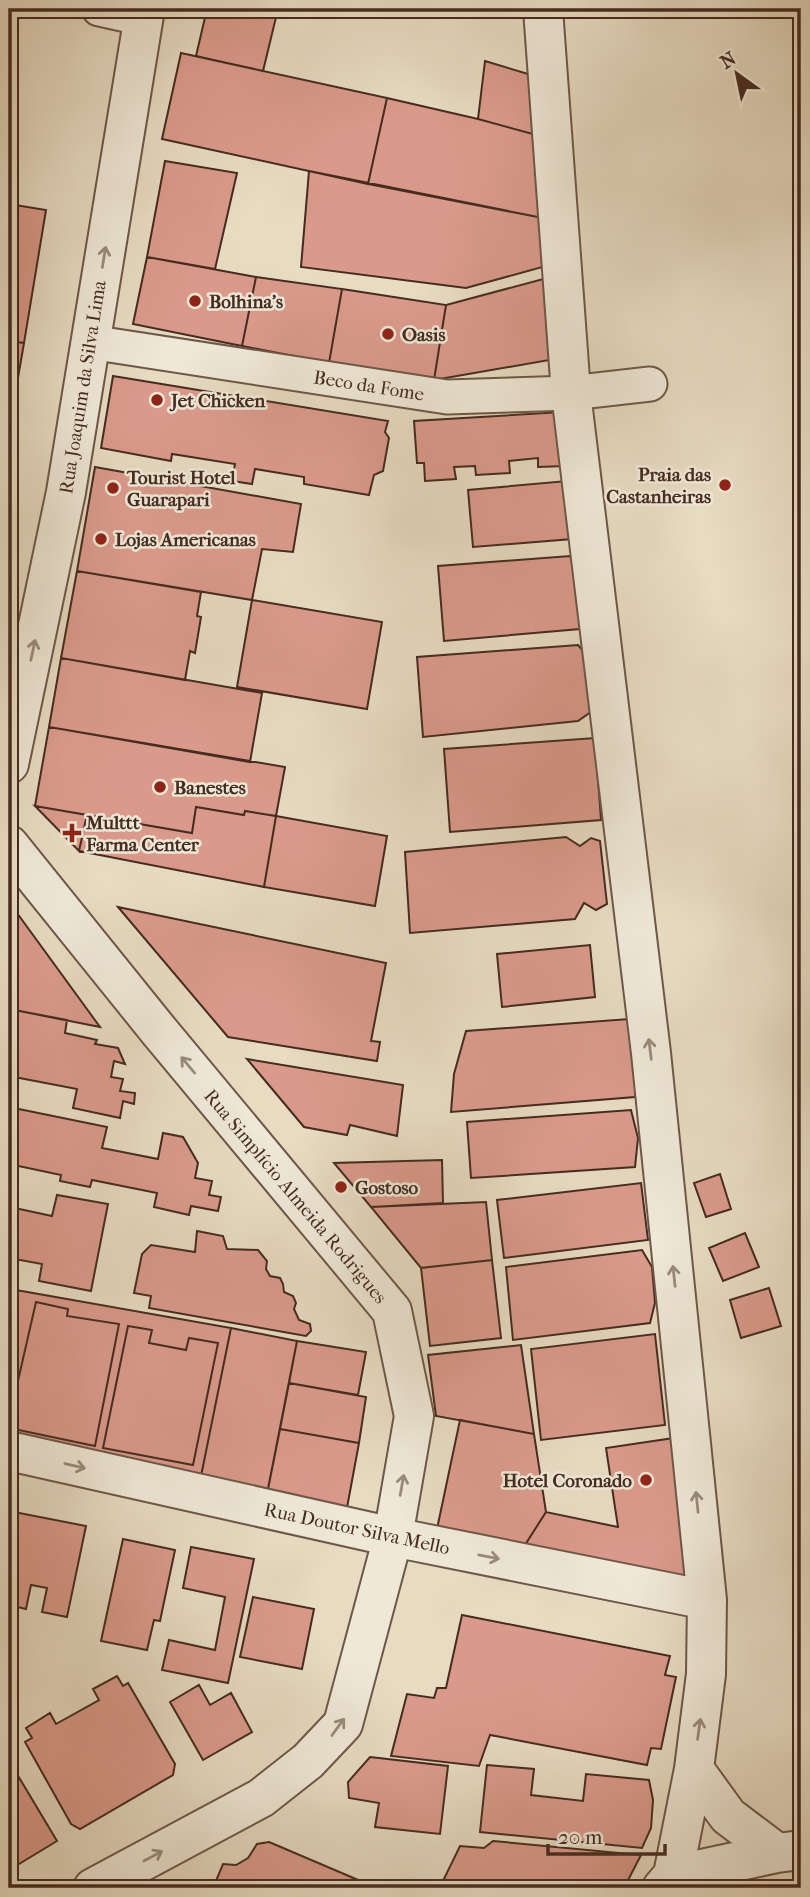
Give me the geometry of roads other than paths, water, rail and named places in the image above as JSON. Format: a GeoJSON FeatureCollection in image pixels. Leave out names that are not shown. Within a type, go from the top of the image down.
{"type":"FeatureCollection","features":[{"type":"Feature","properties":{"kind":"street"},"geometry":{"type":"LineString","coordinates":[[99,9],[144,14]]}},
{"type":"Feature","properties":{"kind":"street"},"geometry":{"type":"LineString","coordinates":[[543,9],[571,393],[651,1053],[707,1600],[706,1674],[694,1769],[667,1882],[789,1852]]}},
{"type":"Feature","properties":{"kind":"street","name":"Rua Joaquim da Silva Lima"},"geometry":{"type":"LineString","coordinates":[[9,764],[66,492],[144,14]]}},
{"type":"Feature","properties":{"kind":"street","name":"Beco da Fome"},"geometry":{"type":"LineString","coordinates":[[90,342],[447,397],[571,393],[650,384]]}},
{"type":"Feature","properties":{"kind":"street","name":"Rua Simplício Almeida Rodrigues"},"geometry":{"type":"LineString","coordinates":[[9,847],[392,1311],[414,1416],[393,1537],[343,1724],[308,1761],[261,1798],[93,1888]]}},
{"type":"Feature","properties":{"kind":"street","name":"Rua Doutor Silva Mello"},"geometry":{"type":"LineString","coordinates":[[9,1451],[393,1537],[707,1600]]}},
{"type":"Feature","properties":{"kind":"street"},"geometry":{"type":"LineString","coordinates":[[694,1769],[727,1816],[789,1852]]}},
{"type":"Feature","properties":{"kind":"place","name":"Bolhina's"},"geometry":{"type":"Point","coordinates":[195,301]}},
{"type":"Feature","properties":{"kind":"place","name":"Oasis"},"geometry":{"type":"Point","coordinates":[388,334]}},
{"type":"Feature","properties":{"kind":"place","name":"Jet Chicken"},"geometry":{"type":"Point","coordinates":[157,400]}},
{"type":"Feature","properties":{"kind":"place","name":"Praia das Castanheiras"},"geometry":{"type":"Point","coordinates":[725,485]}},
{"type":"Feature","properties":{"kind":"place","name":"Tourist Hotel Guarapari"},"geometry":{"type":"Point","coordinates":[113,488]}},
{"type":"Feature","properties":{"kind":"place","name":"Lojas Americanas"},"geometry":{"type":"Point","coordinates":[101,539]}},
{"type":"Feature","properties":{"kind":"place","name":"Banestes"},"geometry":{"type":"Point","coordinates":[160,787]}},
{"type":"Feature","properties":{"kind":"place","name":"Multtt Farma Center"},"geometry":{"type":"Point","coordinates":[72,833]}},
{"type":"Feature","properties":{"kind":"place","name":"Gostoso"},"geometry":{"type":"Point","coordinates":[341,1187]}},
{"type":"Feature","properties":{"kind":"place","name":"Hotel Coronado"},"geometry":{"type":"Point","coordinates":[646,1480]}}]}
